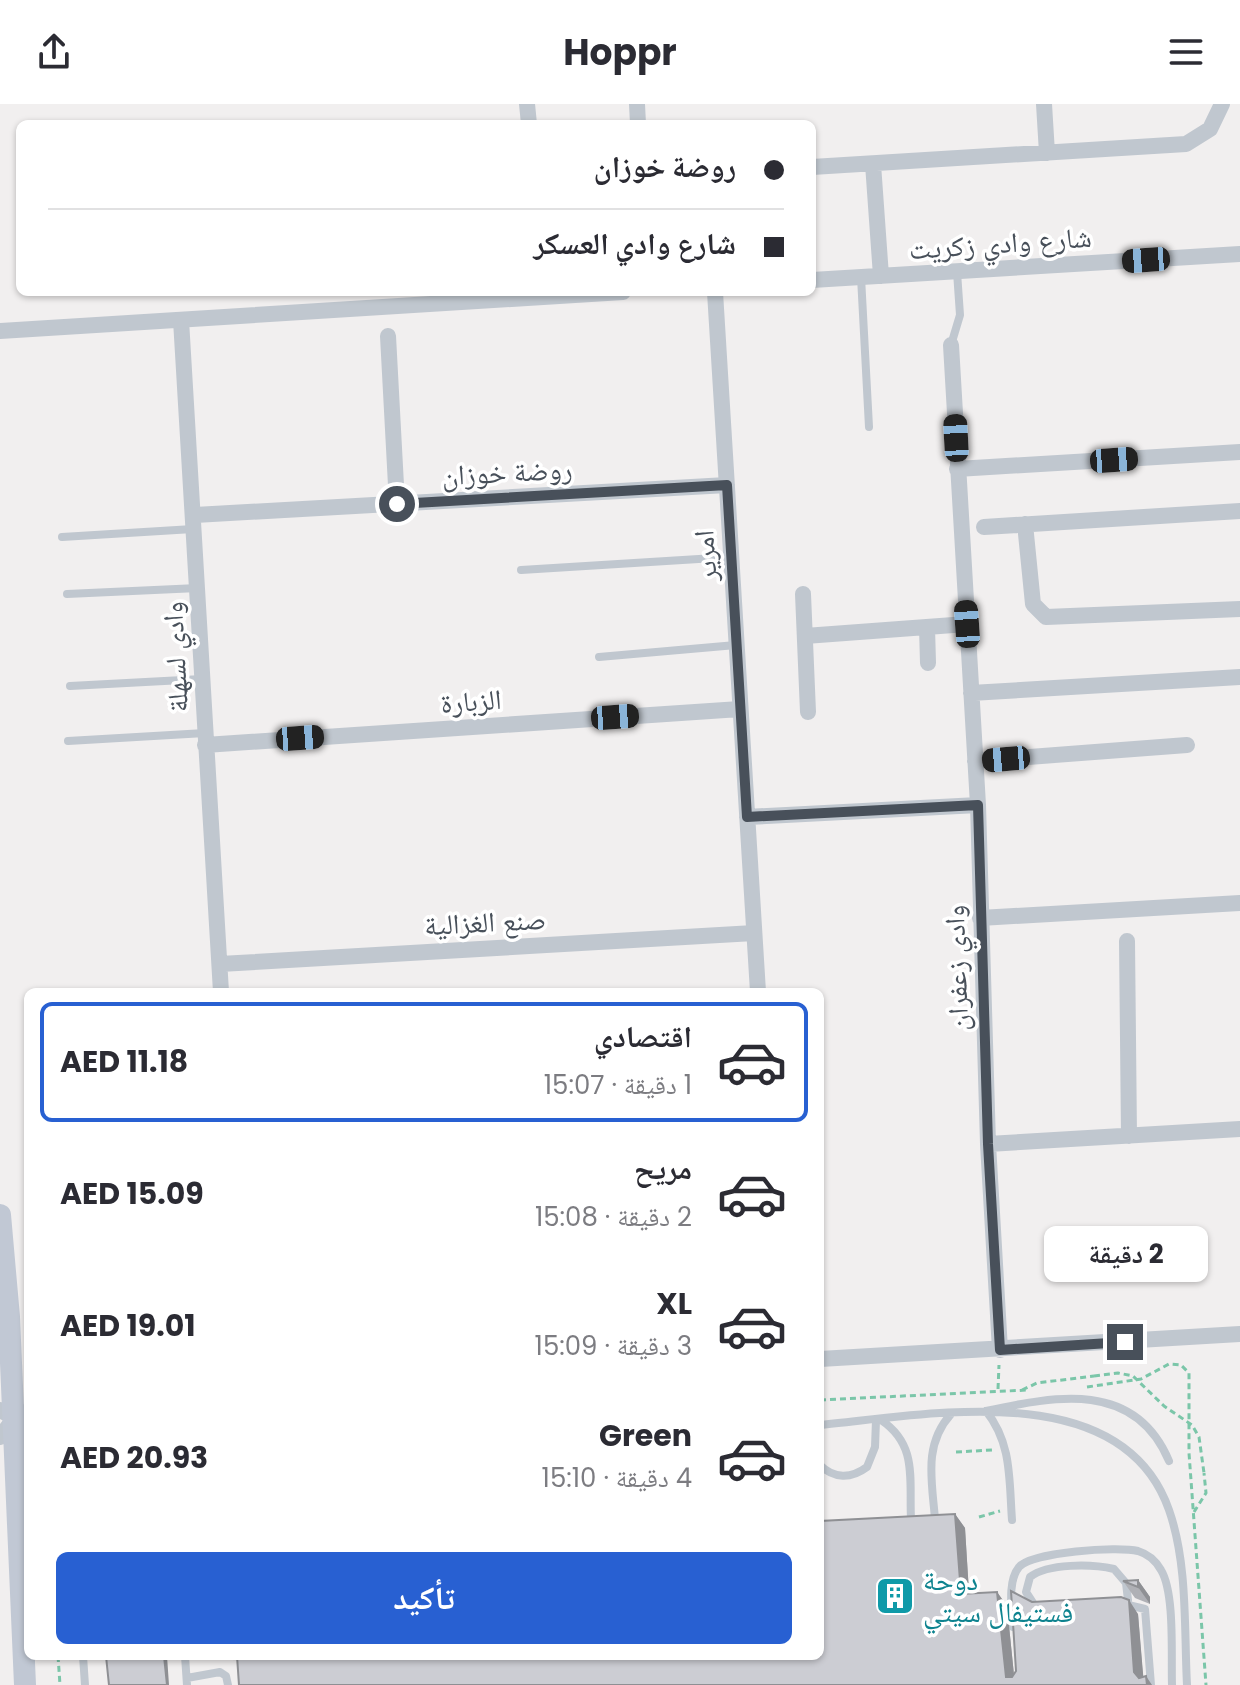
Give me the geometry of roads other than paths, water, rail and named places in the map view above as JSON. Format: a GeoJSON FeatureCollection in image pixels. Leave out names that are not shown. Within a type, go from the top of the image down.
{"type":"FeatureCollection","features":[{"type":"Feature","properties":{"kind":"main road"},"geometry":{"type":"LineString","coordinates":[[0,1215],[9,1317],[25,1685]]}},
{"type":"Feature","properties":{"kind":"main road"},"geometry":{"type":"LineString","coordinates":[[10,1365],[24,1382]]}},
{"type":"Feature","properties":{"kind":"main road"},"geometry":{"type":"LineString","coordinates":[[17,1533],[24,1487]]}},
{"type":"Feature","properties":{"kind":"street"},"geometry":{"type":"LineString","coordinates":[[1044,104],[1047,153]]}},
{"type":"Feature","properties":{"kind":"street"},"geometry":{"type":"LineString","coordinates":[[816,167],[1186,144],[1210,129],[1222,104]]}},
{"type":"Feature","properties":{"kind":"street"},"geometry":{"type":"LineString","coordinates":[[873,164],[881,276]]}},
{"type":"Feature","properties":{"kind":"street","name":"شارع وادي زكريت"},"geometry":{"type":"LineString","coordinates":[[816,280],[1240,254]]}},
{"type":"Feature","properties":{"kind":"street"},"geometry":{"type":"LineString","coordinates":[[0,331],[526,296]]}},
{"type":"Feature","properties":{"kind":"street","name":"امرير"},"geometry":{"type":"LineString","coordinates":[[715,296],[758,988]]}},
{"type":"Feature","properties":{"kind":"street","name":"وادي لسهلة"},"geometry":{"type":"LineString","coordinates":[[181,320],[221,988]]}},
{"type":"Feature","properties":{"kind":"street"},"geometry":{"type":"LineString","coordinates":[[388,336],[397,504]]}},
{"type":"Feature","properties":{"kind":"street","name":"وادي زعفران"},"geometry":{"type":"LineString","coordinates":[[951,345],[978,805],[988,1144],[1000,1350]]}},
{"type":"Feature","properties":{"kind":"street"},"geometry":{"type":"LineString","coordinates":[[957,469],[1240,452]]}},
{"type":"Feature","properties":{"kind":"street","name":"روضة خوزان"},"geometry":{"type":"LineString","coordinates":[[195,522],[397,504],[727,485]]}},
{"type":"Feature","properties":{"kind":"street"},"geometry":{"type":"LineString","coordinates":[[984,527],[1240,511]]}},
{"type":"Feature","properties":{"kind":"street"},"geometry":{"type":"LineString","coordinates":[[1025,524],[1033,604],[1046,617],[1240,609]]}},
{"type":"Feature","properties":{"kind":"street"},"geometry":{"type":"LineString","coordinates":[[803,594],[808,712]]}},
{"type":"Feature","properties":{"kind":"street"},"geometry":{"type":"LineString","coordinates":[[805,636],[967,624]]}},
{"type":"Feature","properties":{"kind":"street"},"geometry":{"type":"LineString","coordinates":[[927,627],[928,663]]}},
{"type":"Feature","properties":{"kind":"street"},"geometry":{"type":"LineString","coordinates":[[971,693],[1240,677]]}},
{"type":"Feature","properties":{"kind":"street","name":"الزبارة"},"geometry":{"type":"LineString","coordinates":[[205,739],[740,709]]}},
{"type":"Feature","properties":{"kind":"street"},"geometry":{"type":"LineString","coordinates":[[975,761],[1187,745]]}},
{"type":"Feature","properties":{"kind":"street"},"geometry":{"type":"LineString","coordinates":[[747,817],[978,805]]}},
{"type":"Feature","properties":{"kind":"street"},"geometry":{"type":"LineString","coordinates":[[980,918],[1240,903]]}},
{"type":"Feature","properties":{"kind":"street","name":"صنع الغزالية"},"geometry":{"type":"LineString","coordinates":[[220,964],[754,933]]}},
{"type":"Feature","properties":{"kind":"street"},"geometry":{"type":"LineString","coordinates":[[1127,941],[1129,1136]]}},
{"type":"Feature","properties":{"kind":"street"},"geometry":{"type":"LineString","coordinates":[[988,1144],[1240,1129]]}},
{"type":"Feature","properties":{"kind":"street"},"geometry":{"type":"LineString","coordinates":[[824,1359],[1240,1334]]}},
{"type":"Feature","properties":{"kind":"lane"},"geometry":{"type":"LineString","coordinates":[[951,345],[960,315],[957,272]]}},
{"type":"Feature","properties":{"kind":"lane"},"geometry":{"type":"LineString","coordinates":[[861,277],[869,427]]}},
{"type":"Feature","properties":{"kind":"lane"},"geometry":{"type":"LineString","coordinates":[[62,537],[195,522]]}},
{"type":"Feature","properties":{"kind":"lane"},"geometry":{"type":"LineString","coordinates":[[521,570],[731,557]]}},
{"type":"Feature","properties":{"kind":"lane"},"geometry":{"type":"LineString","coordinates":[[67,594],[198,588]]}},
{"type":"Feature","properties":{"kind":"lane"},"geometry":{"type":"LineString","coordinates":[[599,657],[736,645]]}},
{"type":"Feature","properties":{"kind":"lane"},"geometry":{"type":"LineString","coordinates":[[70,686],[202,679]]}},
{"type":"Feature","properties":{"kind":"lane"},"geometry":{"type":"LineString","coordinates":[[68,741],[205,739]]}},
{"type":"Feature","properties":{"kind":"lane"},"geometry":{"type":"LineString","coordinates":[[824,1425],[986,1411],[1031,1403],[1105,1401],[1141,1418],[1157,1435],[1169,1461]]}},
{"type":"Feature","properties":{"kind":"lane"},"geometry":{"type":"LineString","coordinates":[[986,1411],[1001,1432],[1007,1452],[1012,1520]]}},
{"type":"Feature","properties":{"kind":"lane"},"geometry":{"type":"LineString","coordinates":[[986,1411],[1051,1418],[1093,1429],[1128,1453],[1161,1491],[1174,1524],[1181,1575],[1187,1685]]}},
{"type":"Feature","properties":{"kind":"lane"},"geometry":{"type":"LineString","coordinates":[[935,1519],[931,1447],[936,1432],[951,1414]]}},
{"type":"Feature","properties":{"kind":"lane"},"geometry":{"type":"LineString","coordinates":[[824,1468],[846,1476],[867,1467],[875,1447],[879,1420]]}},
{"type":"Feature","properties":{"kind":"lane"},"geometry":{"type":"LineString","coordinates":[[879,1420],[900,1434],[907,1446],[911,1519]]}},
{"type":"Feature","properties":{"kind":"lane"},"geometry":{"type":"LineString","coordinates":[[1015,1641],[1012,1583],[1020,1566],[1027,1560],[1045,1555],[1140,1552],[1160,1567],[1166,1583],[1172,1685]]}},
{"type":"Feature","properties":{"kind":"lane"},"geometry":{"type":"LineString","coordinates":[[1042,1609],[1030,1603],[1027,1587],[1030,1577],[1044,1570],[1114,1569],[1126,1583],[1128,1600]]}},
{"type":"Feature","properties":{"kind":"lane"},"geometry":{"type":"LineString","coordinates":[[1114,1605],[1132,1604],[1145,1609],[1151,1685]]}},
{"type":"Feature","properties":{"kind":"lane"},"geometry":{"type":"LineString","coordinates":[[83,1660],[85,1685]]}},
{"type":"Feature","properties":{"kind":"lane"},"geometry":{"type":"LineString","coordinates":[[185,1660],[187,1681],[216,1671],[226,1676],[228,1685]]}},
{"type":"Feature","properties":{"kind":"place","name":"دوحة فستيفال سيتي"},"geometry":{"type":"Point","coordinates":[895,1596]}}]}
